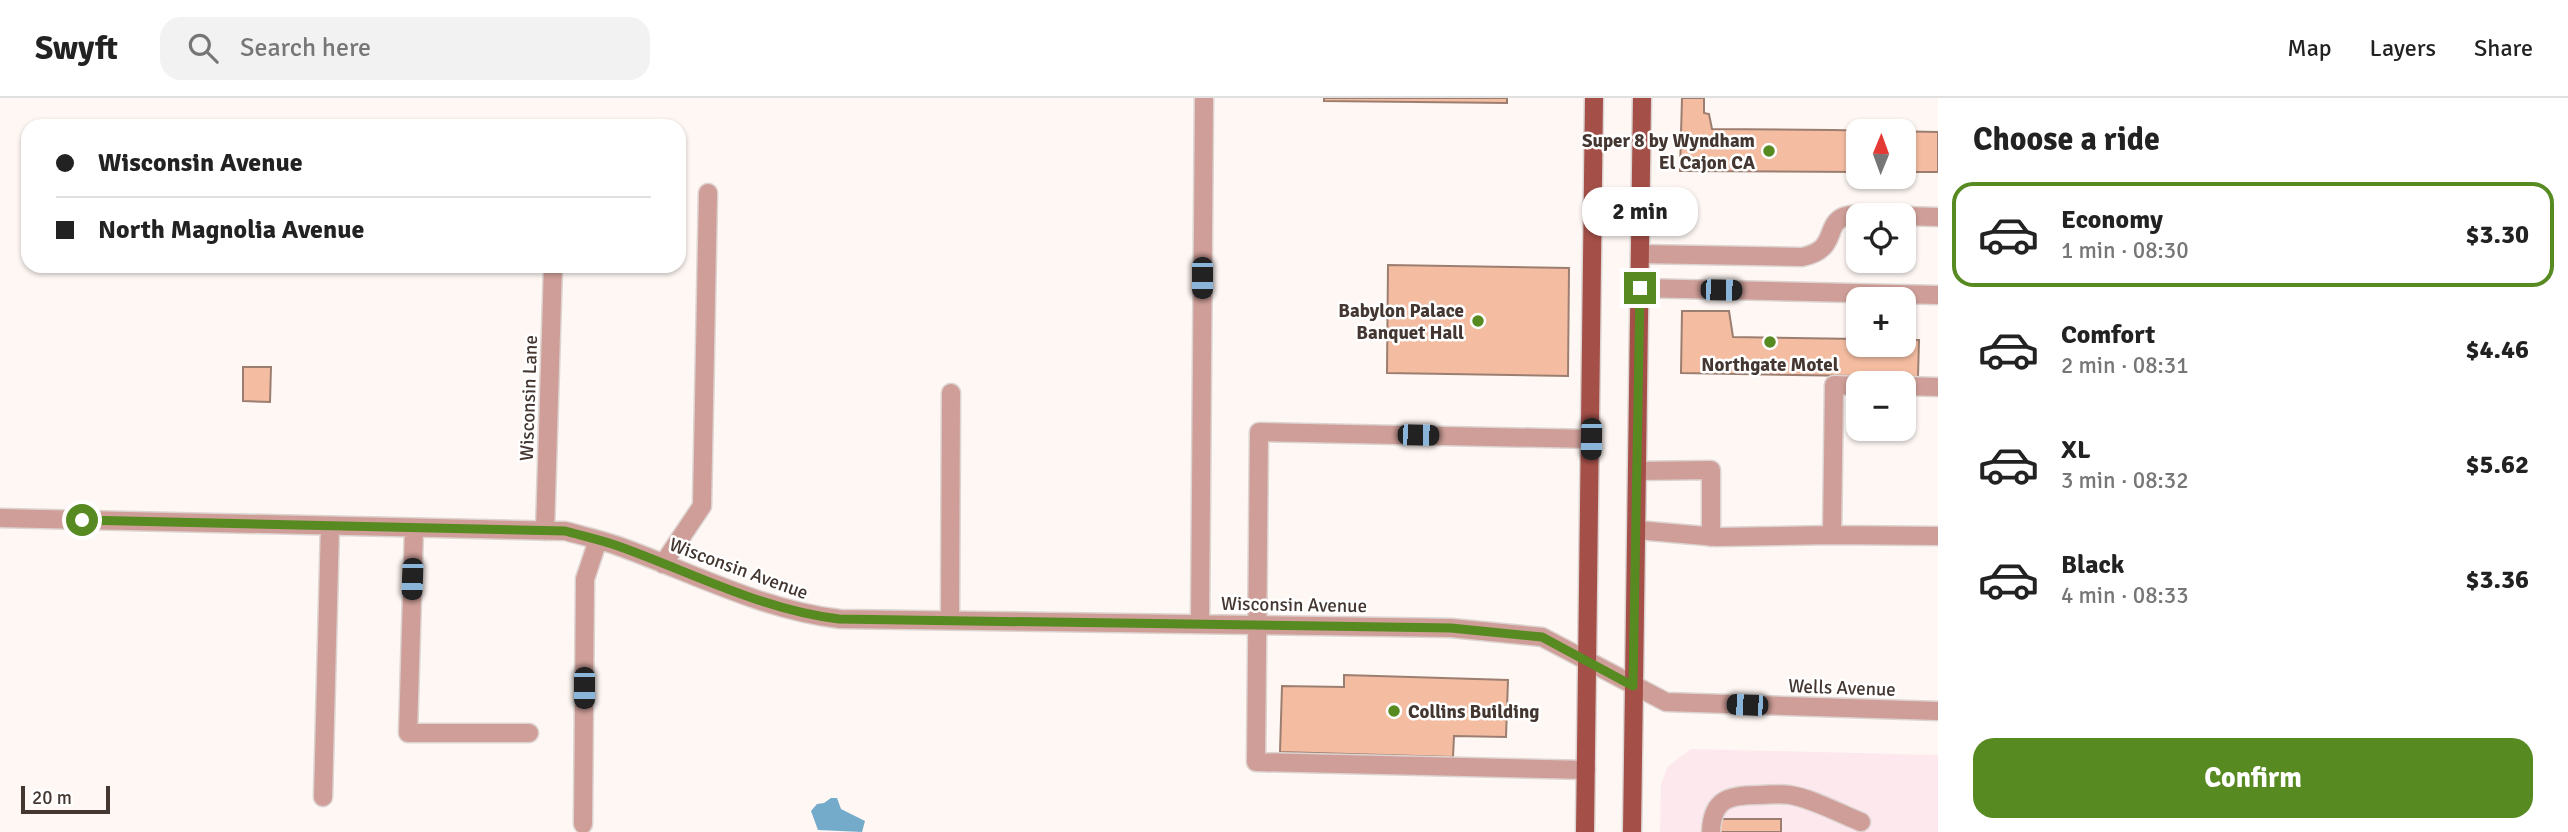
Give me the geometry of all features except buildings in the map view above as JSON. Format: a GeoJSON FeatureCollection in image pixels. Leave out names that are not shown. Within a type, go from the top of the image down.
{"type":"FeatureCollection","features":[{"type":"Feature","properties":{"kind":"main road"},"geometry":{"type":"LineString","coordinates":[[1585,832],[1594,98]]}},
{"type":"Feature","properties":{"kind":"main road"},"geometry":{"type":"LineString","coordinates":[[1632,832],[1642,98]]}},
{"type":"Feature","properties":{"kind":"street"},"geometry":{"type":"LineString","coordinates":[[1200,624],[1204,98]]}},
{"type":"Feature","properties":{"kind":"street"},"geometry":{"type":"LineString","coordinates":[[663,564],[702,506],[708,193]]}},
{"type":"Feature","properties":{"kind":"street"},"geometry":{"type":"LineString","coordinates":[[1640,254],[1815,255],[1823,249],[1837,222],[1846,216]]}},
{"type":"Feature","properties":{"kind":"street"},"geometry":{"type":"LineString","coordinates":[[1916,216],[1938,216]]}},
{"type":"Feature","properties":{"kind":"street","name":"Wisconsin Lane"},"geometry":{"type":"LineString","coordinates":[[545,531],[553,273]]}},
{"type":"Feature","properties":{"kind":"street"},"geometry":{"type":"LineString","coordinates":[[1640,288],[1938,295]]}},
{"type":"Feature","properties":{"kind":"street"},"geometry":{"type":"LineString","coordinates":[[1832,535],[1834,385],[1846,386]]}},
{"type":"Feature","properties":{"kind":"street"},"geometry":{"type":"LineString","coordinates":[[1916,386],[1938,387]]}},
{"type":"Feature","properties":{"kind":"street"},"geometry":{"type":"LineString","coordinates":[[950,619],[951,393]]}},
{"type":"Feature","properties":{"kind":"street"},"geometry":{"type":"LineString","coordinates":[[1586,770],[1256,762],[1259,432],[1591,439]]}},
{"type":"Feature","properties":{"kind":"street"},"geometry":{"type":"LineString","coordinates":[[1637,471],[1711,470],[1711,537]]}},
{"type":"Feature","properties":{"kind":"street","name":"Wisconsin Avenue"},"geometry":{"type":"LineString","coordinates":[[0,519],[565,531],[598,540],[805,615],[839,619],[1451,628],[1542,637],[1588,661]]}},
{"type":"Feature","properties":{"kind":"street"},"geometry":{"type":"LineString","coordinates":[[323,797],[330,526]]}},
{"type":"Feature","properties":{"kind":"street"},"geometry":{"type":"LineString","coordinates":[[414,528],[408,733],[529,733]]}},
{"type":"Feature","properties":{"kind":"street"},"geometry":{"type":"LineString","coordinates":[[1637,530],[1711,537],[1938,536]]}},
{"type":"Feature","properties":{"kind":"street"},"geometry":{"type":"LineString","coordinates":[[583,824],[585,579],[598,540]]}},
{"type":"Feature","properties":{"kind":"street","name":"Wells Avenue"},"geometry":{"type":"LineString","coordinates":[[1588,661],[1666,702],[1938,711]]}},
{"type":"Feature","properties":{"kind":"street"},"geometry":{"type":"LineString","coordinates":[[1711,832],[1711,823],[1717,808],[1722,801],[1737,795],[1788,795],[1861,822]]}},
{"type":"Feature","properties":{"kind":"shaded area"},"geometry":{"type":"Polygon","coordinates":[[[1691,749],[1938,755],[1938,832],[1660,832],[1661,784],[1668,766],[1691,749]]]}},
{"type":"Feature","properties":{"kind":"water"},"geometry":{"type":"Polygon","coordinates":[[[837,798],[841,809],[865,821],[862,832],[818,830],[811,811],[817,804],[837,798]]]}},
{"type":"Feature","properties":{"kind":"place","name":"Super 8 by Wyndham El Cajon CA"},"geometry":{"type":"Point","coordinates":[1769,151]}},
{"type":"Feature","properties":{"kind":"place","name":"Babylon Palace Banquet Hall"},"geometry":{"type":"Point","coordinates":[1478,321]}},
{"type":"Feature","properties":{"kind":"place","name":"Northgate Motel"},"geometry":{"type":"Point","coordinates":[1770,342]}},
{"type":"Feature","properties":{"kind":"place","name":"Collins Building"},"geometry":{"type":"Point","coordinates":[1394,711]}},
{"type":"Feature","properties":{"kind":"route"},"geometry":{"type":"LineString","coordinates":[[82,520],[565,531],[616,545],[742,594],[805,615],[839,619],[1451,628],[1542,637],[1633,686],[1640,288]]}}]}
